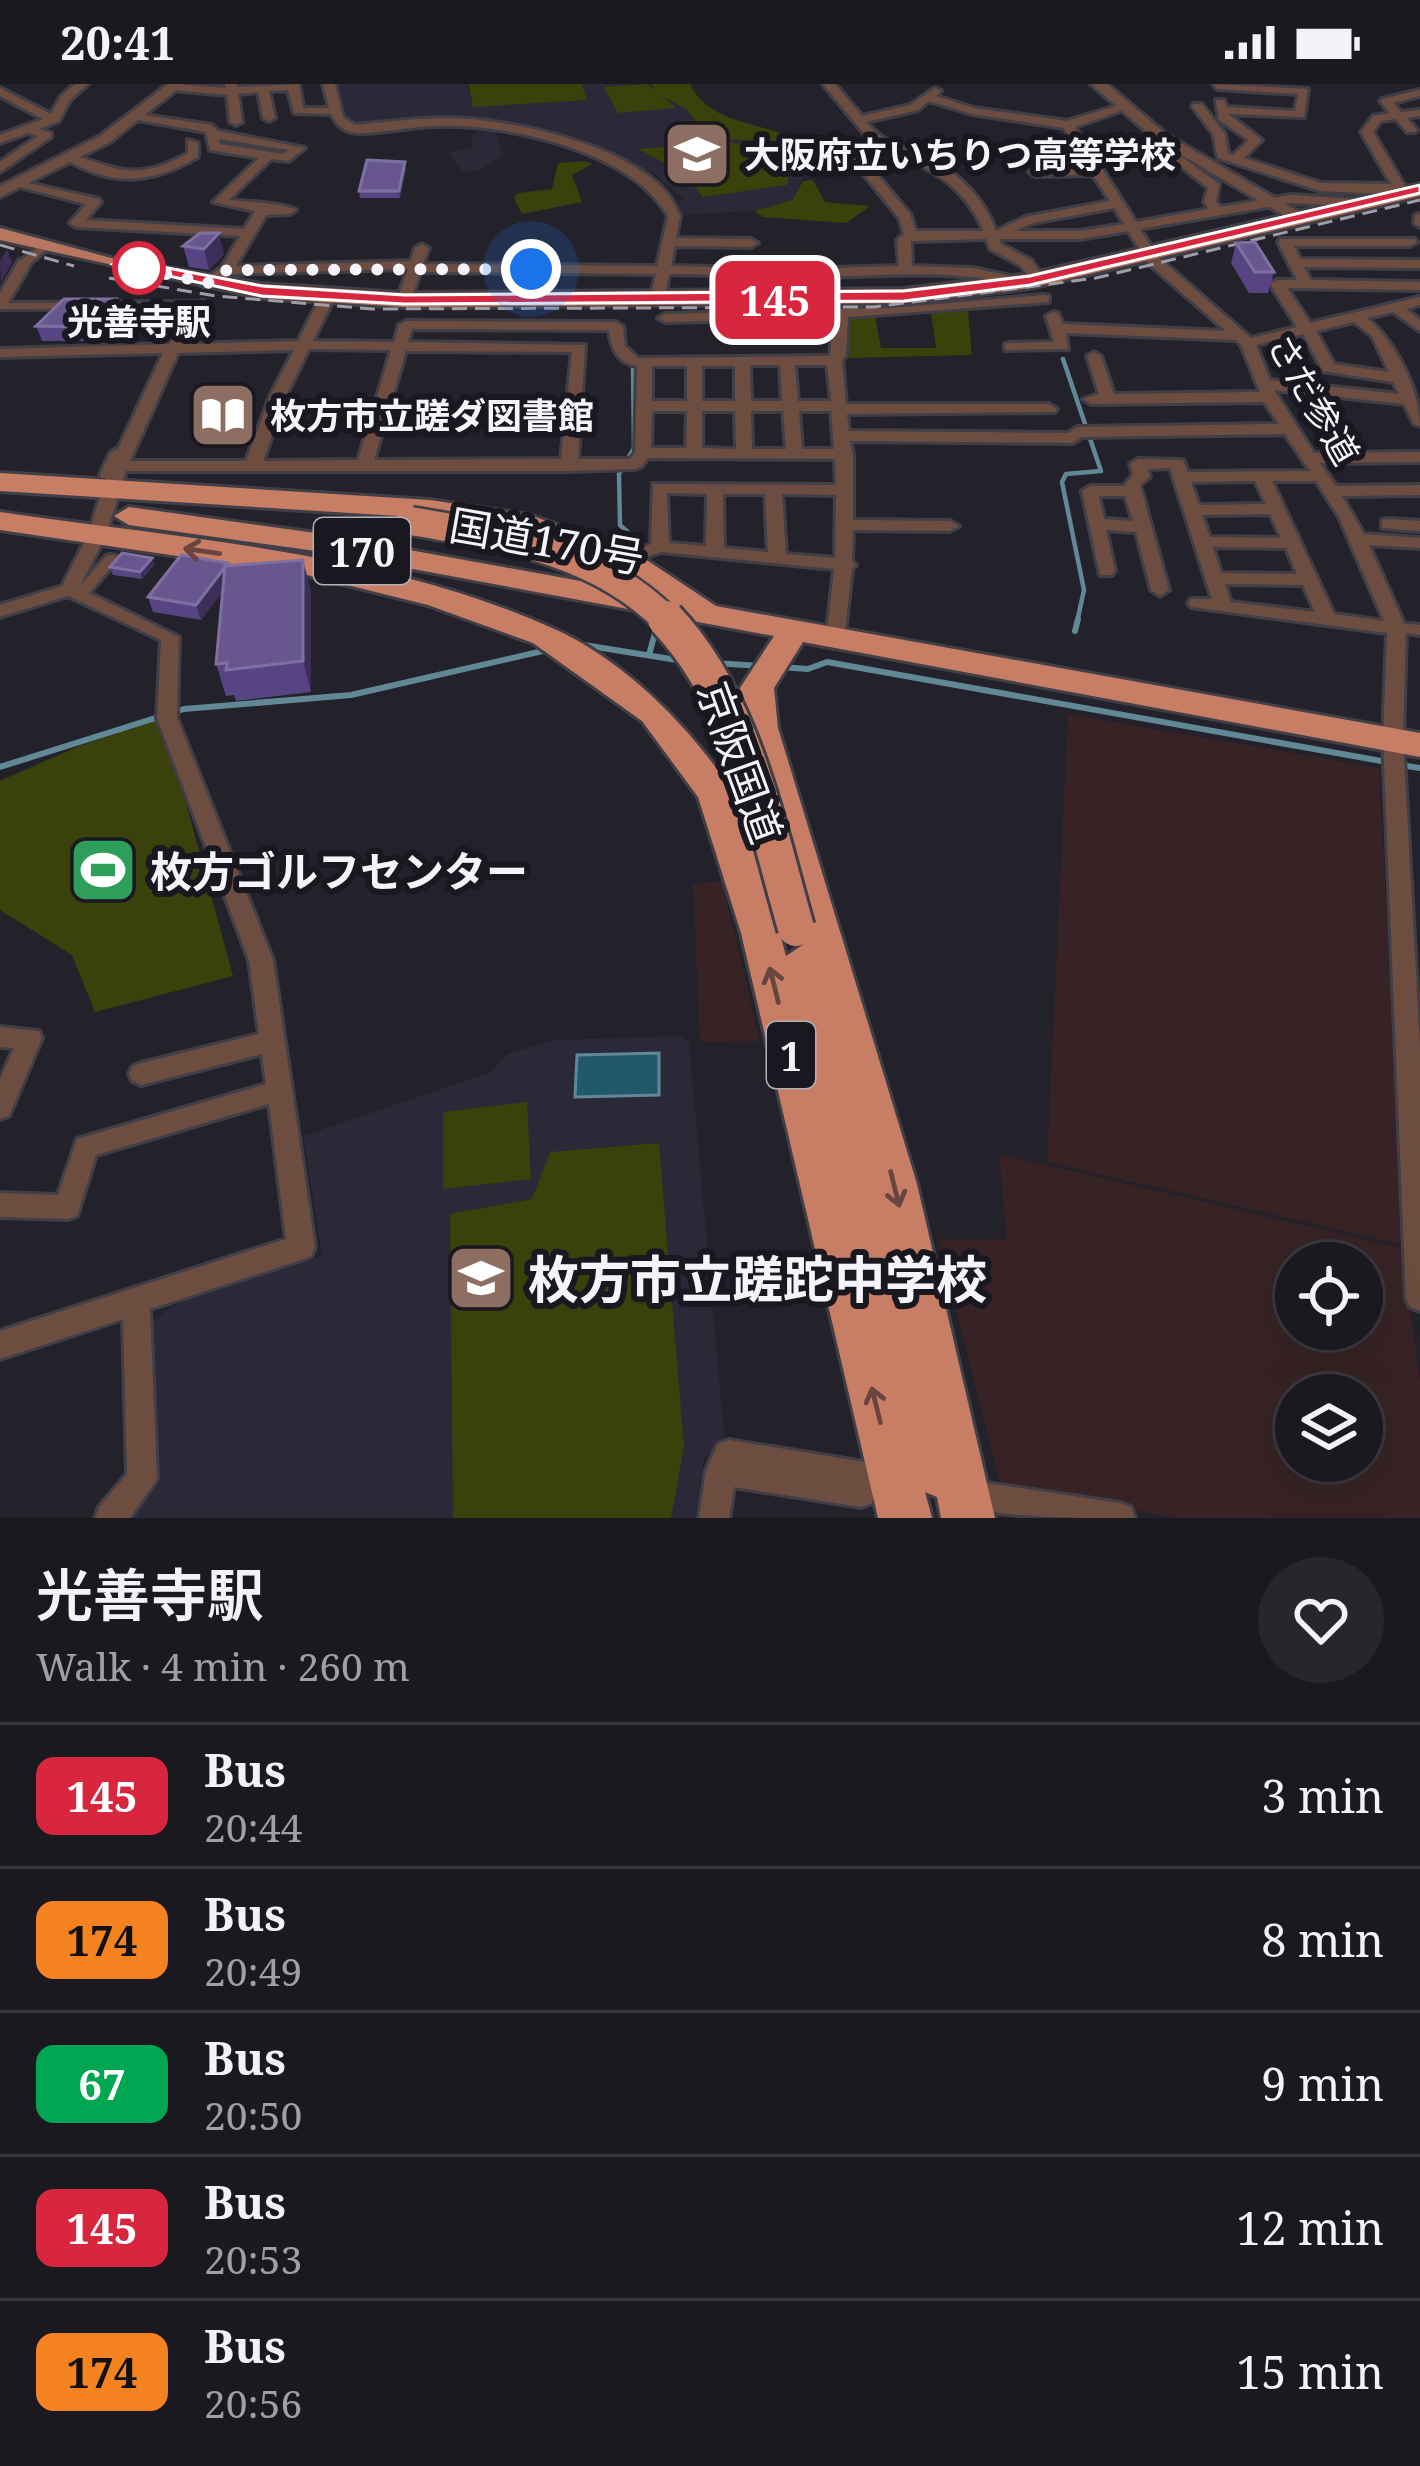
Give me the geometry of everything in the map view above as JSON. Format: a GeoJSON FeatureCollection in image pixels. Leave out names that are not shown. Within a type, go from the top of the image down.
{"type":"FeatureCollection","features":[{"type":"Feature","properties":{"kind":"highway"},"geometry":{"type":"LineString","coordinates":[[0,486],[108,500],[430,509],[530,524],[625,559],[721,616]]}},
{"type":"Feature","properties":{"kind":"highway","name":"国道170号"},"geometry":{"type":"LineString","coordinates":[[0,500],[108,500],[244,530],[721,616],[778,656]]}},
{"type":"Feature","properties":{"kind":"highway","name":"京阪国道"},"geometry":{"type":"LineString","coordinates":[[108,500],[307,566],[438,598],[557,645],[654,713],[715,793],[761,933],[887,1498]]}},
{"type":"Feature","properties":{"kind":"highway","name":"京阪国道"},"geometry":{"type":"LineString","coordinates":[[0,520],[108,500],[411,521],[497,532],[584,561],[638,592],[680,629],[714,675],[738,729],[960,1510]]}},
{"type":"Feature","properties":{"kind":"highway","name":"国道170号"},"geometry":{"type":"LineString","coordinates":[[307,566],[446,582],[742,634],[778,656],[836,641],[1400,754]]}},
{"type":"Feature","properties":{"kind":"highway"},"geometry":{"type":"LineString","coordinates":[[778,656],[757,688],[761,728],[894,1184],[960,1510]]}},
{"type":"Feature","properties":{"kind":"highway"},"geometry":{"type":"LineString","coordinates":[[715,793],[714,763],[725,742],[761,728]]}},
{"type":"Feature","properties":{"kind":"main road"},"geometry":{"type":"LineString","coordinates":[[0,234],[213,286],[404,300],[661,309],[838,307],[1033,285],[1410,190]]}},
{"type":"Feature","properties":{"kind":"street"},"geometry":{"type":"LineString","coordinates":[[0,139],[53,119],[82,84]]}},
{"type":"Feature","properties":{"kind":"street"},"geometry":{"type":"LineString","coordinates":[[329,84],[337,111],[353,129],[449,122],[540,136],[637,171],[658,187],[671,206],[661,309]]}},
{"type":"Feature","properties":{"kind":"street"},"geometry":{"type":"LineString","coordinates":[[829,84],[878,143],[952,176],[985,213],[995,245],[1026,263],[1033,285],[1059,328],[1063,346],[1010,347]]}},
{"type":"Feature","properties":{"kind":"street"},"geometry":{"type":"LineString","coordinates":[[1098,84],[1216,188],[1210,202],[1217,211]]}},
{"type":"Feature","properties":{"kind":"street"},"geometry":{"type":"LineString","coordinates":[[8,186],[136,117],[175,86],[294,85],[298,111],[337,111]]}},
{"type":"Feature","properties":{"kind":"street"},"geometry":{"type":"LineString","coordinates":[[1222,110],[1300,115],[1304,91],[1216,85],[1223,118],[1256,140],[1236,159]]}},
{"type":"Feature","properties":{"kind":"street"},"geometry":{"type":"LineString","coordinates":[[262,86],[269,118]]}},
{"type":"Feature","properties":{"kind":"street"},"geometry":{"type":"LineString","coordinates":[[231,87],[236,122]]}},
{"type":"Feature","properties":{"kind":"street"},"geometry":{"type":"LineString","coordinates":[[0,91],[53,119]]}},
{"type":"Feature","properties":{"kind":"street"},"geometry":{"type":"LineString","coordinates":[[858,121],[914,108],[930,91],[972,111],[1068,125],[1122,107]]}},
{"type":"Feature","properties":{"kind":"street"},"geometry":{"type":"LineString","coordinates":[[1411,130],[1386,101],[1420,93]]}},
{"type":"Feature","properties":{"kind":"street"},"geometry":{"type":"LineString","coordinates":[[1198,106],[1223,143],[1218,152],[1320,187],[1410,190]]}},
{"type":"Feature","properties":{"kind":"street"},"geometry":{"type":"LineString","coordinates":[[1410,190],[1367,132],[1377,118],[1420,113]]}},
{"type":"Feature","properties":{"kind":"street"},"geometry":{"type":"LineString","coordinates":[[136,117],[197,123],[213,134],[299,148],[285,158],[268,156],[214,147],[213,134]]}},
{"type":"Feature","properties":{"kind":"street","name":"さだ参道"},"geometry":{"type":"LineString","coordinates":[[1068,125],[1150,256],[1245,339],[1266,391],[1358,539],[1397,628],[1420,1298]]}},
{"type":"Feature","properties":{"kind":"street"},"geometry":{"type":"LineString","coordinates":[[0,168],[47,135],[27,129]]}},
{"type":"Feature","properties":{"kind":"street"},"geometry":{"type":"LineString","coordinates":[[68,157],[136,179],[150,179],[194,154],[192,143]]}},
{"type":"Feature","properties":{"kind":"street"},"geometry":{"type":"LineString","coordinates":[[878,143],[852,154],[904,218],[911,235]]}},
{"type":"Feature","properties":{"kind":"street"},"geometry":{"type":"LineString","coordinates":[[1280,171],[1281,148]]}},
{"type":"Feature","properties":{"kind":"street"},"geometry":{"type":"LineString","coordinates":[[1036,173],[1184,155],[1304,218]]}},
{"type":"Feature","properties":{"kind":"street"},"geometry":{"type":"LineString","coordinates":[[268,156],[219,202],[262,211],[290,210]]}},
{"type":"Feature","properties":{"kind":"street"},"geometry":{"type":"LineString","coordinates":[[124,192],[136,179]]}},
{"type":"Feature","properties":{"kind":"street"},"geometry":{"type":"LineString","coordinates":[[8,186],[100,203],[76,223],[250,233]]}},
{"type":"Feature","properties":{"kind":"street"},"geometry":{"type":"LineString","coordinates":[[906,273],[902,254],[904,240],[911,235],[992,236],[1136,227],[1273,202],[1366,203]]}},
{"type":"Feature","properties":{"kind":"street"},"geometry":{"type":"LineString","coordinates":[[992,236],[1030,220],[1119,207]]}},
{"type":"Feature","properties":{"kind":"street"},"geometry":{"type":"LineString","coordinates":[[1234,208],[1251,232]]}},
{"type":"Feature","properties":{"kind":"street"},"geometry":{"type":"LineString","coordinates":[[74,593],[173,349],[262,211]]}},
{"type":"Feature","properties":{"kind":"street"},"geometry":{"type":"LineString","coordinates":[[730,242],[735,220]]}},
{"type":"Feature","properties":{"kind":"street"},"geometry":{"type":"LineString","coordinates":[[79,254],[105,225]]}},
{"type":"Feature","properties":{"kind":"street"},"geometry":{"type":"LineString","coordinates":[[668,242],[751,242]]}},
{"type":"Feature","properties":{"kind":"street"},"geometry":{"type":"LineString","coordinates":[[1306,284],[1285,242],[1410,242]]}},
{"type":"Feature","properties":{"kind":"street"},"geometry":{"type":"LineString","coordinates":[[1358,242],[1399,306],[1420,327]]}},
{"type":"Feature","properties":{"kind":"street"},"geometry":{"type":"LineString","coordinates":[[0,305],[24,263],[46,247]]}},
{"type":"Feature","properties":{"kind":"street"},"geometry":{"type":"LineString","coordinates":[[404,300],[422,248]]}},
{"type":"Feature","properties":{"kind":"street"},"geometry":{"type":"LineString","coordinates":[[1295,263],[1420,264]]}},
{"type":"Feature","properties":{"kind":"street"},"geometry":{"type":"LineString","coordinates":[[0,305],[417,267],[716,265],[906,273],[1033,285]]}},
{"type":"Feature","properties":{"kind":"street"},"geometry":{"type":"LineString","coordinates":[[364,467],[406,325],[619,323],[618,347],[634,362],[834,360],[839,355],[833,272]]}},
{"type":"Feature","properties":{"kind":"street"},"geometry":{"type":"LineString","coordinates":[[1399,378],[1328,368],[1277,284],[1420,286]]}},
{"type":"Feature","properties":{"kind":"street"},"geometry":{"type":"LineString","coordinates":[[253,465],[278,394],[328,296]]}},
{"type":"Feature","properties":{"kind":"street"},"geometry":{"type":"LineString","coordinates":[[1059,328],[1245,339],[1359,319],[1420,301]]}},
{"type":"Feature","properties":{"kind":"street"},"geometry":{"type":"LineString","coordinates":[[1359,319],[1378,334],[1420,421]]}},
{"type":"Feature","properties":{"kind":"street"},"geometry":{"type":"LineString","coordinates":[[0,353],[304,345],[398,350],[580,348],[569,466]]}},
{"type":"Feature","properties":{"kind":"street"},"geometry":{"type":"LineString","coordinates":[[1094,356],[1100,399],[1266,391],[1408,400]]}},
{"type":"Feature","properties":{"kind":"street"},"geometry":{"type":"LineString","coordinates":[[834,360],[844,445],[848,565],[836,641]]}},
{"type":"Feature","properties":{"kind":"street"},"geometry":{"type":"LineString","coordinates":[[694,453],[695,361]]}},
{"type":"Feature","properties":{"kind":"street"},"geometry":{"type":"LineString","coordinates":[[742,361],[744,453]]}},
{"type":"Feature","properties":{"kind":"street"},"geometry":{"type":"LineString","coordinates":[[787,361],[794,454]]}},
{"type":"Feature","properties":{"kind":"street"},"geometry":{"type":"LineString","coordinates":[[639,459],[645,362]]}},
{"type":"Feature","properties":{"kind":"street"},"geometry":{"type":"LineString","coordinates":[[645,406],[1049,409]]}},
{"type":"Feature","properties":{"kind":"street"},"geometry":{"type":"LineString","coordinates":[[108,500],[253,465],[615,465],[694,453],[794,454],[924,432],[1073,438],[1086,432],[1289,430]]}},
{"type":"Feature","properties":{"kind":"street"},"geometry":{"type":"LineString","coordinates":[[1120,431],[1130,460],[1177,464],[1224,608]]}},
{"type":"Feature","properties":{"kind":"street"},"geometry":{"type":"LineString","coordinates":[[924,432],[928,460]]}},
{"type":"Feature","properties":{"kind":"street"},"geometry":{"type":"LineString","coordinates":[[989,437],[994,458]]}},
{"type":"Feature","properties":{"kind":"street"},"geometry":{"type":"LineString","coordinates":[[1050,438],[1056,458]]}},
{"type":"Feature","properties":{"kind":"street"},"geometry":{"type":"LineString","coordinates":[[1310,458],[1420,457]]}},
{"type":"Feature","properties":{"kind":"street"},"geometry":{"type":"LineString","coordinates":[[1138,464],[1142,477],[1132,483],[1132,491],[1160,590]]}},
{"type":"Feature","properties":{"kind":"street"},"geometry":{"type":"LineString","coordinates":[[1184,477],[1261,476],[1420,490]]}},
{"type":"Feature","properties":{"kind":"street"},"geometry":{"type":"LineString","coordinates":[[1261,476],[1328,621]]}},
{"type":"Feature","properties":{"kind":"street"},"geometry":{"type":"LineString","coordinates":[[660,547],[658,488],[846,490]]}},
{"type":"Feature","properties":{"kind":"street"},"geometry":{"type":"LineString","coordinates":[[715,489],[715,552]]}},
{"type":"Feature","properties":{"kind":"street"},"geometry":{"type":"LineString","coordinates":[[773,490],[777,558]]}},
{"type":"Feature","properties":{"kind":"street"},"geometry":{"type":"LineString","coordinates":[[1098,563],[1090,491],[1132,491]]}},
{"type":"Feature","properties":{"kind":"street"},"geometry":{"type":"LineString","coordinates":[[1193,510],[1276,509]]}},
{"type":"Feature","properties":{"kind":"street"},"geometry":{"type":"LineString","coordinates":[[1096,524],[1143,527]]}},
{"type":"Feature","properties":{"kind":"street"},"geometry":{"type":"LineString","coordinates":[[1388,524],[1420,526]]}},
{"type":"Feature","properties":{"kind":"street"},"geometry":{"type":"LineString","coordinates":[[847,525],[950,526]]}},
{"type":"Feature","properties":{"kind":"street"},"geometry":{"type":"LineString","coordinates":[[1358,539],[1420,543]]}},
{"type":"Feature","properties":{"kind":"street"},"geometry":{"type":"LineString","coordinates":[[1203,542],[1293,543]]}},
{"type":"Feature","properties":{"kind":"street"},"geometry":{"type":"LineString","coordinates":[[625,559],[660,547],[848,565]]}},
{"type":"Feature","properties":{"kind":"street"},"geometry":{"type":"LineString","coordinates":[[1214,578],[1309,580]]}},
{"type":"Feature","properties":{"kind":"street"},"geometry":{"type":"LineString","coordinates":[[0,611],[74,593],[170,637],[169,712],[261,960],[301,1247],[0,1345]]}},
{"type":"Feature","properties":{"kind":"street"},"geometry":{"type":"LineString","coordinates":[[1197,603],[1420,630]]}},
{"type":"Feature","properties":{"kind":"street"},"geometry":{"type":"LineString","coordinates":[[0,1037],[30,1038],[0,1108]]}},
{"type":"Feature","properties":{"kind":"street"},"geometry":{"type":"LineString","coordinates":[[141,1074],[269,1042]]}},
{"type":"Feature","properties":{"kind":"street"},"geometry":{"type":"LineString","coordinates":[[0,1205],[68,1207],[86,1147],[277,1091]]}},
{"type":"Feature","properties":{"kind":"street"},"geometry":{"type":"LineString","coordinates":[[110,1518],[142,1478],[136,1301]]}},
{"type":"Feature","properties":{"kind":"street"},"geometry":{"type":"LineString","coordinates":[[714,1518],[721,1470],[887,1498]]}},
{"type":"Feature","properties":{"kind":"street"},"geometry":{"type":"LineString","coordinates":[[960,1510],[1120,1518]]}},
{"type":"Feature","properties":{"kind":"street"},"geometry":{"type":"LineString","coordinates":[[1015,1510],[1058,1518]]}},
{"type":"Feature","properties":{"kind":"shaded area","name":"大阪府立いちりつ高等学校"},"geometry":{"type":"Polygon","coordinates":[[[336,84],[651,84],[657,94],[686,109],[710,139],[772,141],[809,167],[792,200],[754,211],[679,215],[677,205],[683,199],[654,173],[551,134],[488,119],[353,124],[341,110],[336,84]]]}},
{"type":"Feature","properties":{"kind":"shaded area"},"geometry":{"type":"Polygon","coordinates":[[[482,128],[496,132],[503,156],[479,171],[462,172],[448,152],[472,148],[472,135],[482,128]]]}},
{"type":"Feature","properties":{"kind":"shaded area"},"geometry":{"type":"Polygon","coordinates":[[[1068,714],[1379,768],[1404,1245],[1047,1162],[1068,714]]]}},
{"type":"Feature","properties":{"kind":"shaded area"},"geometry":{"type":"Polygon","coordinates":[[[722,881],[760,1041],[700,1042],[693,884],[722,881]]]}},
{"type":"Feature","properties":{"kind":"shaded area","name":"枚方市立蹉跎中学校"},"geometry":{"type":"Polygon","coordinates":[[[681,1036],[689,1042],[725,1444],[704,1457],[696,1518],[124,1518],[142,1333],[152,1320],[182,1301],[322,1255],[303,1136],[491,1072],[507,1054],[554,1040],[681,1036]]]}},
{"type":"Feature","properties":{"kind":"shaded area"},"geometry":{"type":"Polygon","coordinates":[[[999,1154],[1376,1242],[1275,1242],[1275,1350],[1383,1350],[1383,1244],[1402,1248],[1420,1381],[1420,1518],[1174,1518],[1000,1482],[938,1240],[1007,1239],[999,1154]]]}},
{"type":"Feature","properties":{"kind":"green space"},"geometry":{"type":"Polygon","coordinates":[[[469,84],[582,84],[587,100],[473,107],[469,84]]]}},
{"type":"Feature","properties":{"kind":"green space"},"geometry":{"type":"Polygon","coordinates":[[[647,84],[676,108],[618,113],[604,87],[647,84]]]}},
{"type":"Feature","properties":{"kind":"green space"},"geometry":{"type":"Polygon","coordinates":[[[651,84],[690,84],[719,113],[796,139],[821,164],[809,167],[772,141],[710,139],[686,109],[657,94],[651,84]]]}},
{"type":"Feature","properties":{"kind":"green space"},"geometry":{"type":"Polygon","coordinates":[[[727,142],[759,146],[790,167],[787,185],[703,197],[682,172],[638,149],[727,142]]]}},
{"type":"Feature","properties":{"kind":"green space"},"geometry":{"type":"Polygon","coordinates":[[[558,163],[592,164],[572,175],[582,202],[522,214],[514,198],[518,193],[552,189],[558,163]]]}},
{"type":"Feature","properties":{"kind":"green space"},"geometry":{"type":"Polygon","coordinates":[[[813,180],[825,202],[870,206],[846,223],[763,217],[754,211],[792,200],[803,181],[813,180]]]}},
{"type":"Feature","properties":{"kind":"green space"},"geometry":{"type":"Polygon","coordinates":[[[968,311],[972,355],[848,358],[848,318],[875,317],[881,348],[936,348],[931,313],[968,311]]]}},
{"type":"Feature","properties":{"kind":"green space","name":"枚方ゴルフセンター"},"geometry":{"type":"Polygon","coordinates":[[[163,718],[233,976],[95,1012],[72,955],[0,910],[0,781],[79,746],[163,718]]]}},
{"type":"Feature","properties":{"kind":"green space"},"geometry":{"type":"Polygon","coordinates":[[[527,1102],[531,1179],[443,1189],[443,1112],[527,1102]]]}},
{"type":"Feature","properties":{"kind":"green space"},"geometry":{"type":"Polygon","coordinates":[[[659,1143],[684,1447],[671,1518],[453,1518],[450,1214],[532,1199],[550,1152],[659,1143]]]}},
{"type":"Feature","properties":{"kind":"water"},"geometry":{"type":"Polygon","coordinates":[[[659,1053],[659,1095],[575,1097],[577,1055],[659,1053]]]}},
{"type":"Feature","properties":{"kind":"building"},"geometry":{"type":"Polygon","coordinates":[[[367,160],[405,162],[399,191],[359,191],[367,160]]]}},
{"type":"Feature","properties":{"kind":"building"},"geometry":{"type":"Polygon","coordinates":[[[200,233],[219,233],[204,249],[183,246],[200,233]]]}},
{"type":"Feature","properties":{"kind":"building"},"geometry":{"type":"Polygon","coordinates":[[[1255,242],[1274,272],[1255,272],[1236,243],[1255,242]]]}},
{"type":"Feature","properties":{"kind":"building"},"geometry":{"type":"Polygon","coordinates":[[[64,299],[116,299],[96,327],[36,326],[64,299]]]}},
{"type":"Feature","properties":{"kind":"building"},"geometry":{"type":"Polygon","coordinates":[[[122,553],[152,558],[140,572],[110,567],[122,553]]]}},
{"type":"Feature","properties":{"kind":"building"},"geometry":{"type":"Polygon","coordinates":[[[181,555],[228,563],[196,605],[148,597],[181,555]]]}},
{"type":"Feature","properties":{"kind":"building"},"geometry":{"type":"Polygon","coordinates":[[[303,560],[303,661],[226,670],[227,663],[216,664],[225,566],[303,560]]]}},
{"type":"Feature","properties":{"kind":"waterway"},"geometry":{"type":"LineString","coordinates":[[1063,359],[1101,471],[1066,474],[1062,482],[1084,590],[1077,622]]}},
{"type":"Feature","properties":{"kind":"waterway"},"geometry":{"type":"LineString","coordinates":[[633,365],[634,448],[619,474],[620,525],[641,544]]}},
{"type":"Feature","properties":{"kind":"waterway"},"geometry":{"type":"LineString","coordinates":[[1075,631],[1078,619]]}},
{"type":"Feature","properties":{"kind":"waterway"},"geometry":{"type":"LineString","coordinates":[[649,655],[656,629]]}},
{"type":"Feature","properties":{"kind":"waterway"},"geometry":{"type":"LineString","coordinates":[[578,644],[683,661]]}},
{"type":"Feature","properties":{"kind":"waterway"},"geometry":{"type":"LineString","coordinates":[[0,767],[184,709],[351,695],[547,650]]}},
{"type":"Feature","properties":{"kind":"waterway"},"geometry":{"type":"LineString","coordinates":[[780,667],[808,669],[827,662],[1387,762]]}},
{"type":"Feature","properties":{"kind":"waterway"},"geometry":{"type":"LineString","coordinates":[[714,663],[761,666]]}},
{"type":"Feature","properties":{"kind":"waterway"},"geometry":{"type":"LineString","coordinates":[[1400,765],[1420,768]]}},
{"type":"Feature","properties":{"kind":"railway"},"geometry":{"type":"LineString","coordinates":[[109,278],[216,296],[372,309],[874,307],[1096,278],[1420,200]]}},
{"type":"Feature","properties":{"kind":"railway"},"geometry":{"type":"LineString","coordinates":[[0,245],[74,266]]}},
{"type":"Feature","properties":{"kind":"bus line","name":"145"},"geometry":{"type":"LineString","coordinates":[[121,264],[262,291],[404,300],[834,300],[954,292],[1030,281],[1420,190]]}},
{"type":"Feature","properties":{"kind":"place","name":"大阪府立いちりつ高等学校"},"geometry":{"type":"Point","coordinates":[697,154]}},
{"type":"Feature","properties":{"kind":"place","name":"光善寺駅"},"geometry":{"type":"Point","coordinates":[139,268]}},
{"type":"Feature","properties":{"kind":"place","name":"枚方市立蹉ダ図書館"},"geometry":{"type":"Point","coordinates":[223,415]}},
{"type":"Feature","properties":{"kind":"place","name":"枚方ゴルフセンター"},"geometry":{"type":"Point","coordinates":[103,870]}},
{"type":"Feature","properties":{"kind":"place","name":"枚方市立蹉跎中学校"},"geometry":{"type":"Point","coordinates":[481,1278]}},
{"type":"Feature","properties":{"kind":"route"},"geometry":{"type":"LineString","coordinates":[[139,268],[121,264],[208,283],[227,270],[295,272],[417,265],[531,269]]}}]}
